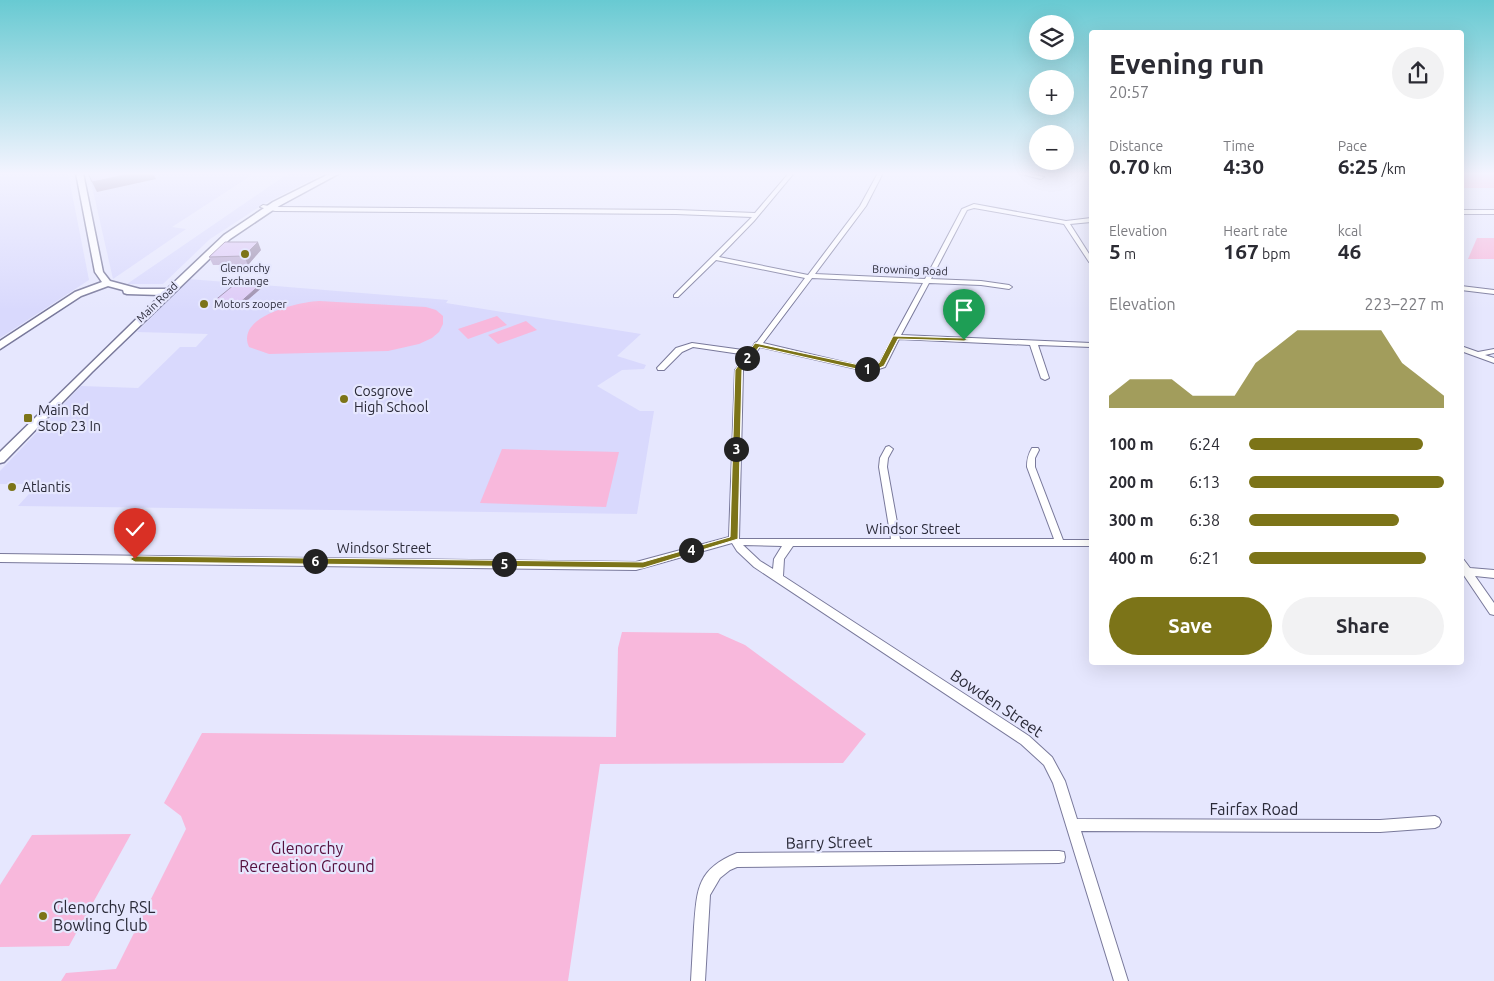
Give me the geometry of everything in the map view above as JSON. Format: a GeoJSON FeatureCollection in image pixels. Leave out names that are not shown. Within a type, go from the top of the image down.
{"type":"FeatureCollection","features":[{"type":"Feature","properties":{"kind":"main road"},"geometry":{"type":"LineString","coordinates":[[88,219],[100,281],[111,291],[165,292]]}},
{"type":"Feature","properties":{"kind":"main road","name":"Main Road"},"geometry":{"type":"LineString","coordinates":[[0,451],[165,292],[227,237],[252,219]]}},
{"type":"Feature","properties":{"kind":"main road"},"geometry":{"type":"LineString","coordinates":[[60,307],[100,281]]}},
{"type":"Feature","properties":{"kind":"main road"},"geometry":{"type":"LineString","coordinates":[[0,346],[100,281]]}},
{"type":"Feature","properties":{"kind":"main road","name":"Main Road"},"geometry":{"type":"LineString","coordinates":[[0,459],[165,292]]}},
{"type":"Feature","properties":{"kind":"street"},"geometry":{"type":"LineString","coordinates":[[676,296],[751,219]]}},
{"type":"Feature","properties":{"kind":"street"},"geometry":{"type":"LineString","coordinates":[[735,541],[739,370],[853,219]]}},
{"type":"Feature","properties":{"kind":"street"},"geometry":{"type":"LineString","coordinates":[[757,344],[870,370],[882,365],[960,219]]}},
{"type":"Feature","properties":{"kind":"street"},"geometry":{"type":"LineString","coordinates":[[1039,219],[1066,224],[1089,220]]}},
{"type":"Feature","properties":{"kind":"street"},"geometry":{"type":"LineString","coordinates":[[1066,224],[1089,258]]}},
{"type":"Feature","properties":{"kind":"street","name":"Browning Road"},"geometry":{"type":"LineString","coordinates":[[715,258],[809,277],[981,283],[1009,287]]}},
{"type":"Feature","properties":{"kind":"street"},"geometry":{"type":"LineString","coordinates":[[1464,288],[1494,292]]}},
{"type":"Feature","properties":{"kind":"street"},"geometry":{"type":"LineString","coordinates":[[896,337],[1089,345]]}},
{"type":"Feature","properties":{"kind":"street"},"geometry":{"type":"LineString","coordinates":[[1033,342],[1045,378]]}},
{"type":"Feature","properties":{"kind":"street"},"geometry":{"type":"LineString","coordinates":[[661,368],[679,350],[692,345],[750,353]]}},
{"type":"Feature","properties":{"kind":"street"},"geometry":{"type":"LineString","coordinates":[[1464,349],[1494,361]]}},
{"type":"Feature","properties":{"kind":"street"},"geometry":{"type":"LineString","coordinates":[[1480,354],[1494,351]]}},
{"type":"Feature","properties":{"kind":"street"},"geometry":{"type":"LineString","coordinates":[[890,449],[884,458],[883,468],[896,542]]}},
{"type":"Feature","properties":{"kind":"street"},"geometry":{"type":"LineString","coordinates":[[1035,450],[1031,467],[1060,543]]}},
{"type":"Feature","properties":{"kind":"street","name":"Windsor Street"},"geometry":{"type":"LineString","coordinates":[[0,558],[636,566],[735,541],[790,543],[1089,543]]}},
{"type":"Feature","properties":{"kind":"street","name":"Bowden Street"},"geometry":{"type":"LineString","coordinates":[[735,541],[747,556],[778,578],[1032,744],[1054,770],[1121,981]]}},
{"type":"Feature","properties":{"kind":"street"},"geometry":{"type":"LineString","coordinates":[[778,578],[776,566],[779,556],[790,543]]}},
{"type":"Feature","properties":{"kind":"street"},"geometry":{"type":"LineString","coordinates":[[1464,567],[1494,611]]}},
{"type":"Feature","properties":{"kind":"street"},"geometry":{"type":"LineString","coordinates":[[1468,572],[1494,574]]}},
{"type":"Feature","properties":{"kind":"street","name":"Fairfax Road"},"geometry":{"type":"LineString","coordinates":[[1073,825],[1380,826],[1435,822]]}},
{"type":"Feature","properties":{"kind":"street","name":"Barry Street"},"geometry":{"type":"LineString","coordinates":[[698,981],[700,908],[705,890],[719,869],[737,860],[1059,857]]}},
{"type":"Feature","properties":{"kind":"shaded area"},"geometry":{"type":"Polygon","coordinates":[[[0,219],[77,219],[89,280],[0,338],[0,219]]]}},
{"type":"Feature","properties":{"kind":"shaded area"},"geometry":{"type":"Polygon","coordinates":[[[99,219],[185,219],[172,227],[186,229],[113,279],[99,219]]]}},
{"type":"Feature","properties":{"kind":"shaded area"},"geometry":{"type":"Polygon","coordinates":[[[222,219],[241,219],[210,239],[163,284],[127,284],[222,219]]]}},
{"type":"Feature","properties":{"kind":"shaded area","name":"Cosgrove High School"},"geometry":{"type":"Polygon","coordinates":[[[189,279],[448,300],[446,303],[641,334],[617,356],[646,365],[644,369],[622,370],[597,386],[640,411],[654,411],[637,514],[18,506],[38,484],[0,484],[0,471],[81,386],[138,388],[180,347],[196,347],[208,334],[137,332],[189,279]]]}},
{"type":"Feature","properties":{"kind":"green space"},"geometry":{"type":"Polygon","coordinates":[[[1477,238],[1494,238],[1494,259],[1468,259],[1477,238]]]}},
{"type":"Feature","properties":{"kind":"green space"},"geometry":{"type":"Polygon","coordinates":[[[319,301],[426,307],[436,310],[443,316],[443,324],[439,332],[432,338],[419,344],[388,351],[269,354],[249,347],[247,336],[251,327],[260,319],[284,308],[319,301]]]}},
{"type":"Feature","properties":{"kind":"green space"},"geometry":{"type":"Polygon","coordinates":[[[497,316],[507,325],[468,339],[458,329],[497,316]]]}},
{"type":"Feature","properties":{"kind":"green space"},"geometry":{"type":"Polygon","coordinates":[[[526,321],[537,330],[498,344],[488,335],[526,321]]]}},
{"type":"Feature","properties":{"kind":"green space"},"geometry":{"type":"Polygon","coordinates":[[[502,449],[619,452],[606,507],[480,503],[502,449]]]}},
{"type":"Feature","properties":{"kind":"green space","name":"Glenorchy Recreation Ground"},"geometry":{"type":"Polygon","coordinates":[[[622,632],[718,633],[745,645],[866,734],[843,763],[600,764],[568,981],[61,981],[66,973],[116,969],[186,829],[181,816],[164,803],[202,733],[616,737],[618,648],[622,632]]]}},
{"type":"Feature","properties":{"kind":"green space","name":"Glenorchy RSL Bowling Club"},"geometry":{"type":"Polygon","coordinates":[[[131,834],[69,946],[0,947],[0,885],[32,835],[131,834]]]}},
{"type":"Feature","properties":{"kind":"building"},"geometry":{"type":"Polygon","coordinates":[[[225,242],[258,242],[244,256],[209,257],[225,242]]]}},
{"type":"Feature","properties":{"kind":"building"},"geometry":{"type":"Polygon","coordinates":[[[240,280],[263,282],[235,307],[215,305],[217,303],[213,302],[240,280]]]}},
{"type":"Feature","properties":{"kind":"place","name":"Glenorchy Exchange"},"geometry":{"type":"Point","coordinates":[245,254]}},
{"type":"Feature","properties":{"kind":"place","name":"Motors zooper"},"geometry":{"type":"Point","coordinates":[204,304]}},
{"type":"Feature","properties":{"kind":"place","name":"Cosgrove High School"},"geometry":{"type":"Point","coordinates":[344,399]}},
{"type":"Feature","properties":{"kind":"place","name":"Main Rd Stop 23 In"},"geometry":{"type":"Point","coordinates":[28,418]}},
{"type":"Feature","properties":{"kind":"place","name":"Atlantis"},"geometry":{"type":"Point","coordinates":[12,487]}},
{"type":"Feature","properties":{"kind":"place","name":"Glenorchy RSL Bowling Club"},"geometry":{"type":"Point","coordinates":[43,916]}},
{"type":"Feature","properties":{"kind":"route"},"geometry":{"type":"LineString","coordinates":[[135,559],[643,565],[720,541],[734,539],[738,376],[739,370],[757,344],[870,370],[882,365],[896,337],[964,340]]}}]}
